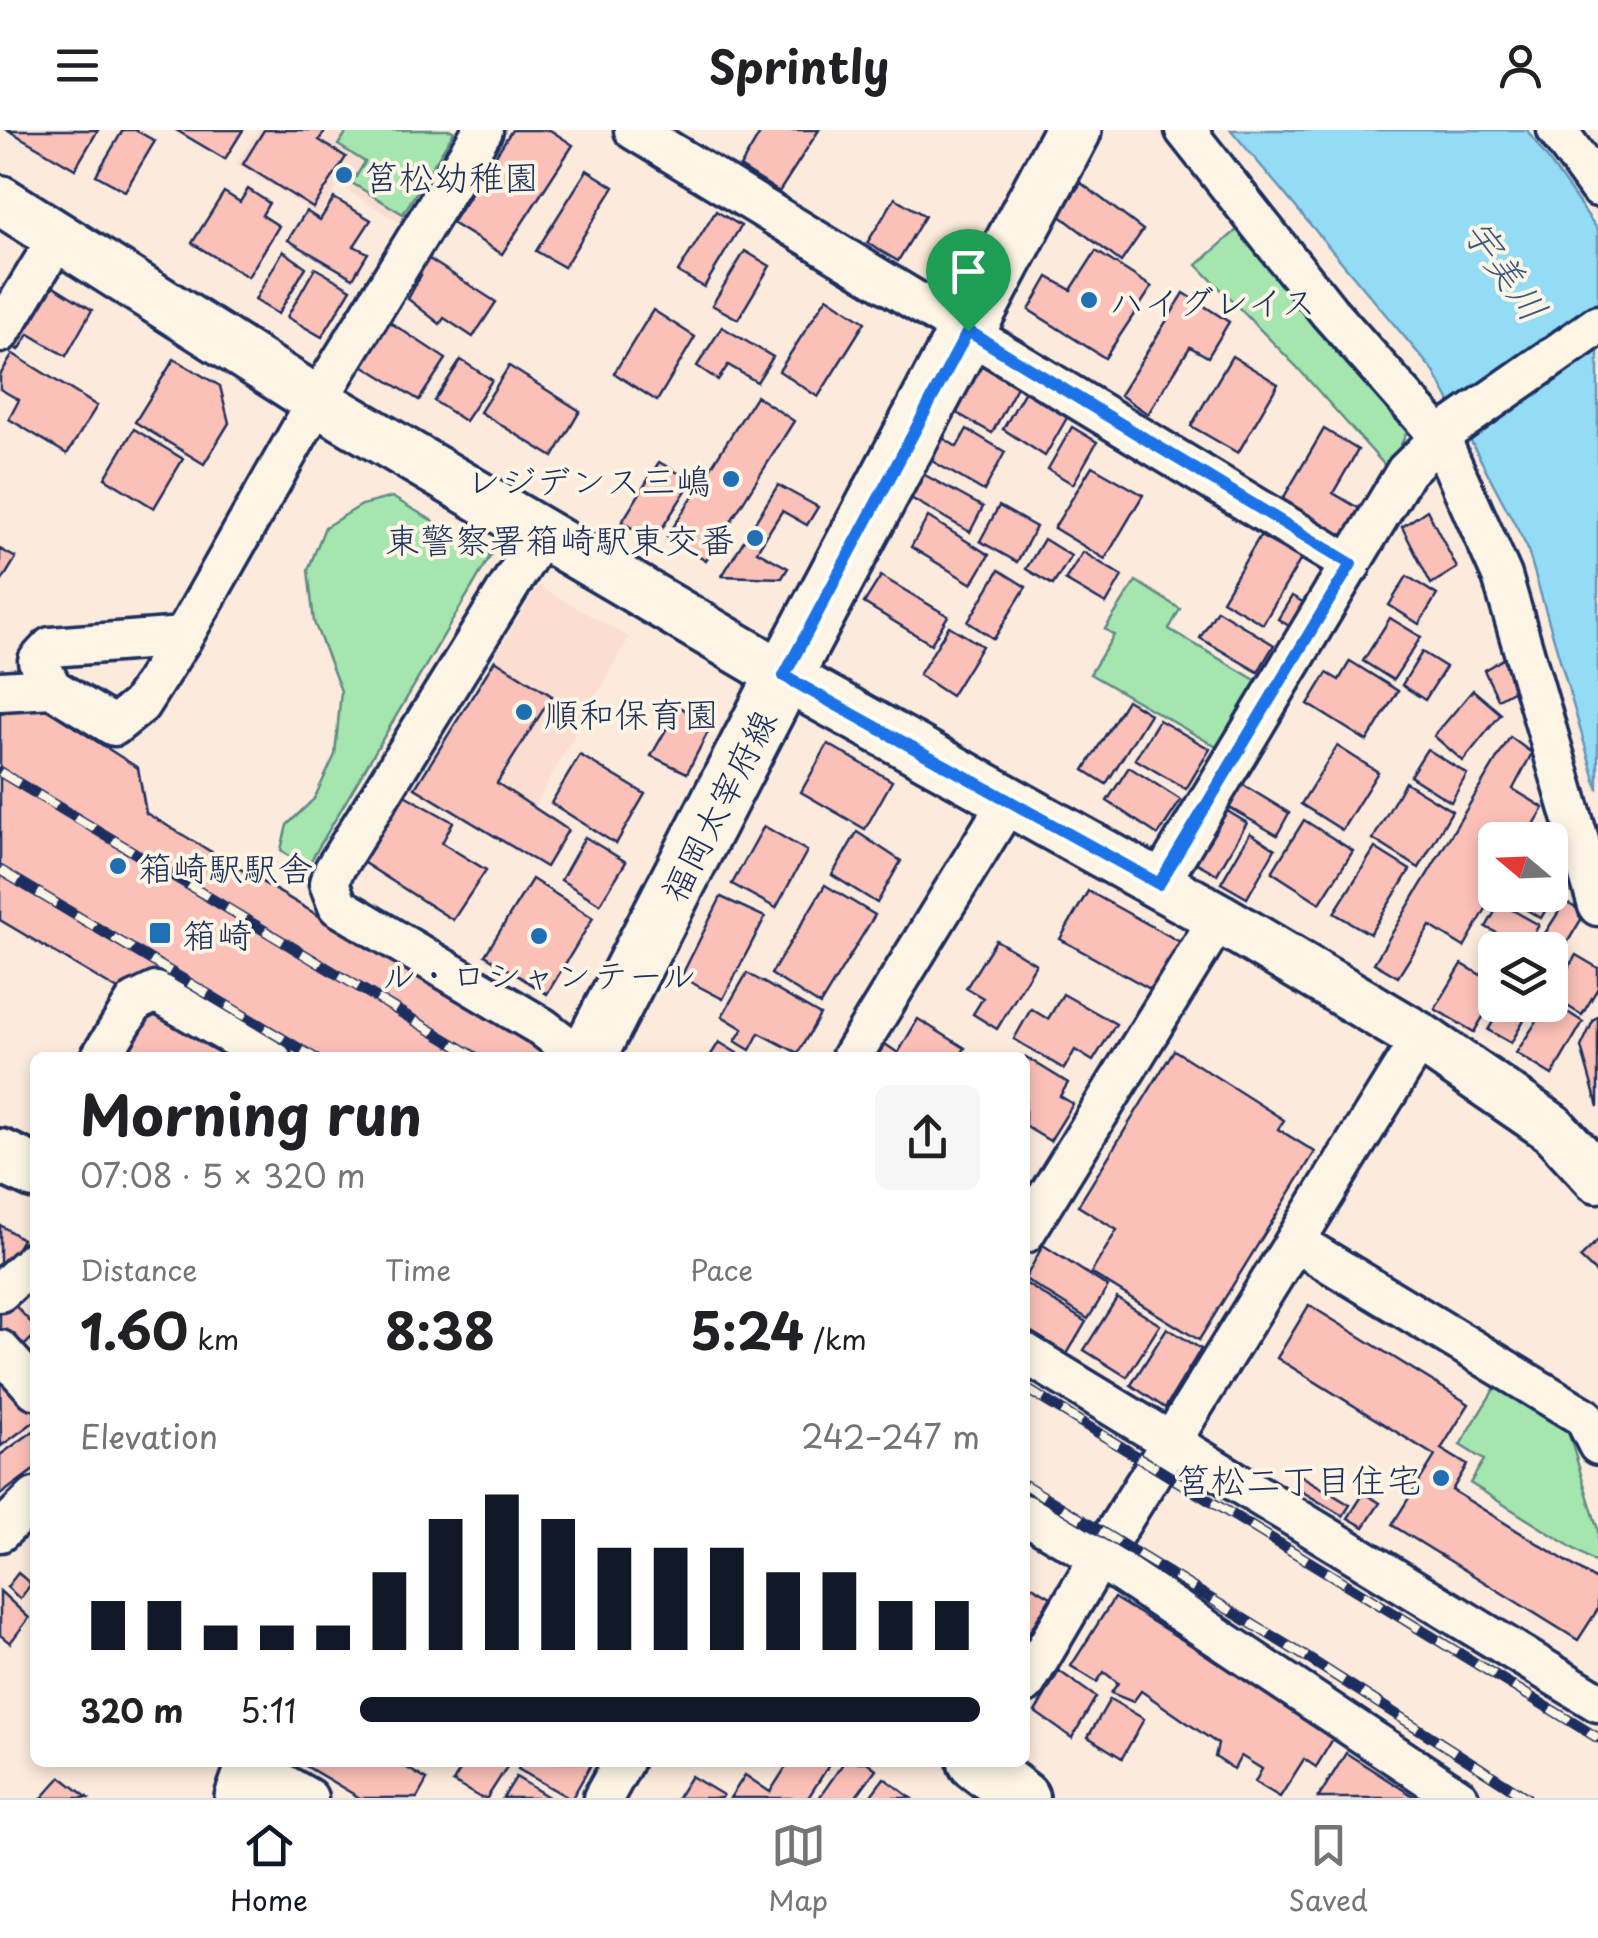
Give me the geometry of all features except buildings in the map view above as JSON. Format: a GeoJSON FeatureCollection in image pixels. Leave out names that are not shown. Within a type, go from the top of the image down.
{"type":"FeatureCollection","features":[{"type":"Feature","properties":{"kind":"main road","name":"福岡太宰府線"},"geometry":{"type":"LineString","coordinates":[[588,1052],[1073,130]]}},
{"type":"Feature","properties":{"kind":"main road"},"geometry":{"type":"LineString","coordinates":[[0,1156],[30,1170]]}},
{"type":"Feature","properties":{"kind":"main road"},"geometry":{"type":"LineString","coordinates":[[981,1767],[1022,1798]]}},
{"type":"Feature","properties":{"kind":"street"},"geometry":{"type":"LineString","coordinates":[[182,637],[51,647],[38,660],[52,688],[114,726],[140,705],[182,637],[317,401],[483,130]]}},
{"type":"Feature","properties":{"kind":"street"},"geometry":{"type":"LineString","coordinates":[[634,130],[1351,564]]}},
{"type":"Feature","properties":{"kind":"street"},"geometry":{"type":"LineString","coordinates":[[1185,130],[1329,312],[1444,434],[1502,576],[1598,906]]}},
{"type":"Feature","properties":{"kind":"street"},"geometry":{"type":"LineString","coordinates":[[1557,130],[1598,187]]}},
{"type":"Feature","properties":{"kind":"street"},"geometry":{"type":"LineString","coordinates":[[0,200],[317,401],[784,676],[1219,918],[1421,1038],[1552,1128],[1598,1178]]}},
{"type":"Feature","properties":{"kind":"street"},"geometry":{"type":"LineString","coordinates":[[0,333],[59,236]]}},
{"type":"Feature","properties":{"kind":"street"},"geometry":{"type":"LineString","coordinates":[[1159,884],[1406,471],[1444,434],[1598,325]]}},
{"type":"Feature","properties":{"kind":"street"},"geometry":{"type":"LineString","coordinates":[[543,532],[344,854],[330,883],[338,906],[542,1027],[577,1052]]}},
{"type":"Feature","properties":{"kind":"street"},"geometry":{"type":"LineString","coordinates":[[0,691],[52,688]]}},
{"type":"Feature","properties":{"kind":"street"},"geometry":{"type":"LineString","coordinates":[[855,1052],[1008,802]]}},
{"type":"Feature","properties":{"kind":"street"},"geometry":{"type":"LineString","coordinates":[[1030,1226],[1219,918]]}},
{"type":"Feature","properties":{"kind":"street"},"geometry":{"type":"LineString","coordinates":[[104,1052],[135,1002],[156,992],[261,1052]]}},
{"type":"Feature","properties":{"kind":"street"},"geometry":{"type":"LineString","coordinates":[[1030,1675],[1098,1558],[1421,1038]]}},
{"type":"Feature","properties":{"kind":"street"},"geometry":{"type":"LineString","coordinates":[[1295,1242],[1584,1418],[1598,1445]]}},
{"type":"Feature","properties":{"kind":"street"},"geometry":{"type":"LineString","coordinates":[[0,1292],[30,1265]]}},
{"type":"Feature","properties":{"kind":"street"},"geometry":{"type":"LineString","coordinates":[[0,1350],[30,1384]]}},
{"type":"Feature","properties":{"kind":"street"},"geometry":{"type":"LineString","coordinates":[[1030,1356],[1170,1444],[1592,1685]]}},
{"type":"Feature","properties":{"kind":"street"},"geometry":{"type":"LineString","coordinates":[[0,1532],[30,1503]]}},
{"type":"Feature","properties":{"kind":"street"},"geometry":{"type":"LineString","coordinates":[[1030,1517],[1459,1798]]}},
{"type":"Feature","properties":{"kind":"street"},"geometry":{"type":"LineString","coordinates":[[602,1798],[620,1767]]}},
{"type":"Feature","properties":{"kind":"street"},"geometry":{"type":"LineString","coordinates":[[251,1776],[308,1798]]}},
{"type":"Feature","properties":{"kind":"shaded area","name":"筥松幼稚園"},"geometry":{"type":"Polygon","coordinates":[[[259,130],[462,130],[403,225],[339,185],[319,215],[237,164],[259,130]]]}},
{"type":"Feature","properties":{"kind":"shaded area","name":"順和保育園"},"geometry":{"type":"Polygon","coordinates":[[[538,586],[629,637],[534,807],[568,830],[546,867],[415,788],[538,586]]]}},
{"type":"Feature","properties":{"kind":"green space"},"geometry":{"type":"Polygon","coordinates":[[[348,130],[454,132],[403,214],[352,183],[365,162],[338,145],[348,130]]]}},
{"type":"Feature","properties":{"kind":"green space"},"geometry":{"type":"Polygon","coordinates":[[[1246,222],[1408,430],[1389,470],[1296,366],[1197,265],[1246,222]]]}},
{"type":"Feature","properties":{"kind":"green space"},"geometry":{"type":"Polygon","coordinates":[[[392,497],[491,555],[306,869],[281,850],[287,825],[314,799],[335,755],[341,691],[314,622],[308,570],[325,527],[362,505],[392,497]]]}},
{"type":"Feature","properties":{"kind":"green space"},"geometry":{"type":"Polygon","coordinates":[[[1136,581],[1180,609],[1169,629],[1262,684],[1222,750],[1090,674],[1114,635],[1105,629],[1136,581]]]}},
{"type":"Feature","properties":{"kind":"green space"},"geometry":{"type":"Polygon","coordinates":[[[1496,1386],[1567,1428],[1598,1530],[1598,1564],[1470,1483],[1484,1460],[1460,1445],[1496,1386]]]}},
{"type":"Feature","properties":{"kind":"water","name":"宇美川"},"geometry":{"type":"Polygon","coordinates":[[[1231,130],[1527,130],[1598,230],[1598,790],[1527,547],[1434,372],[1231,130]]]}},
{"type":"Feature","properties":{"kind":"railway"},"geometry":{"type":"LineString","coordinates":[[0,772],[467,1052]]}},
{"type":"Feature","properties":{"kind":"railway"},"geometry":{"type":"LineString","coordinates":[[0,870],[305,1052]]}},
{"type":"Feature","properties":{"kind":"railway"},"geometry":{"type":"LineString","coordinates":[[1030,1391],[1598,1738]]}},
{"type":"Feature","properties":{"kind":"railway"},"geometry":{"type":"LineString","coordinates":[[1030,1488],[1527,1798]]}},
{"type":"Feature","properties":{"kind":"place","name":"筥松幼稚園"},"geometry":{"type":"Point","coordinates":[344,175]}},
{"type":"Feature","properties":{"kind":"place","name":"ハイグレイス"},"geometry":{"type":"Point","coordinates":[1089,300]}},
{"type":"Feature","properties":{"kind":"place","name":"レジデンス三嶋"},"geometry":{"type":"Point","coordinates":[731,479]}},
{"type":"Feature","properties":{"kind":"place","name":"東警察署箱崎駅東交番"},"geometry":{"type":"Point","coordinates":[755,538]}},
{"type":"Feature","properties":{"kind":"place","name":"順和保育園"},"geometry":{"type":"Point","coordinates":[524,712]}},
{"type":"Feature","properties":{"kind":"place","name":"箱崎駅駅舎"},"geometry":{"type":"Point","coordinates":[118,866]}},
{"type":"Feature","properties":{"kind":"place","name":"箱崎"},"geometry":{"type":"Point","coordinates":[160,933]}},
{"type":"Feature","properties":{"kind":"place","name":"ル・ロシャンテール"},"geometry":{"type":"Point","coordinates":[539,936]}},
{"type":"Feature","properties":{"kind":"place","name":"筥松二丁目住宅"},"geometry":{"type":"Point","coordinates":[1441,1478]}},
{"type":"Feature","properties":{"kind":"route"},"geometry":{"type":"LineString","coordinates":[[968,331],[1351,564],[1159,884],[784,676],[968,331]]}}]}
